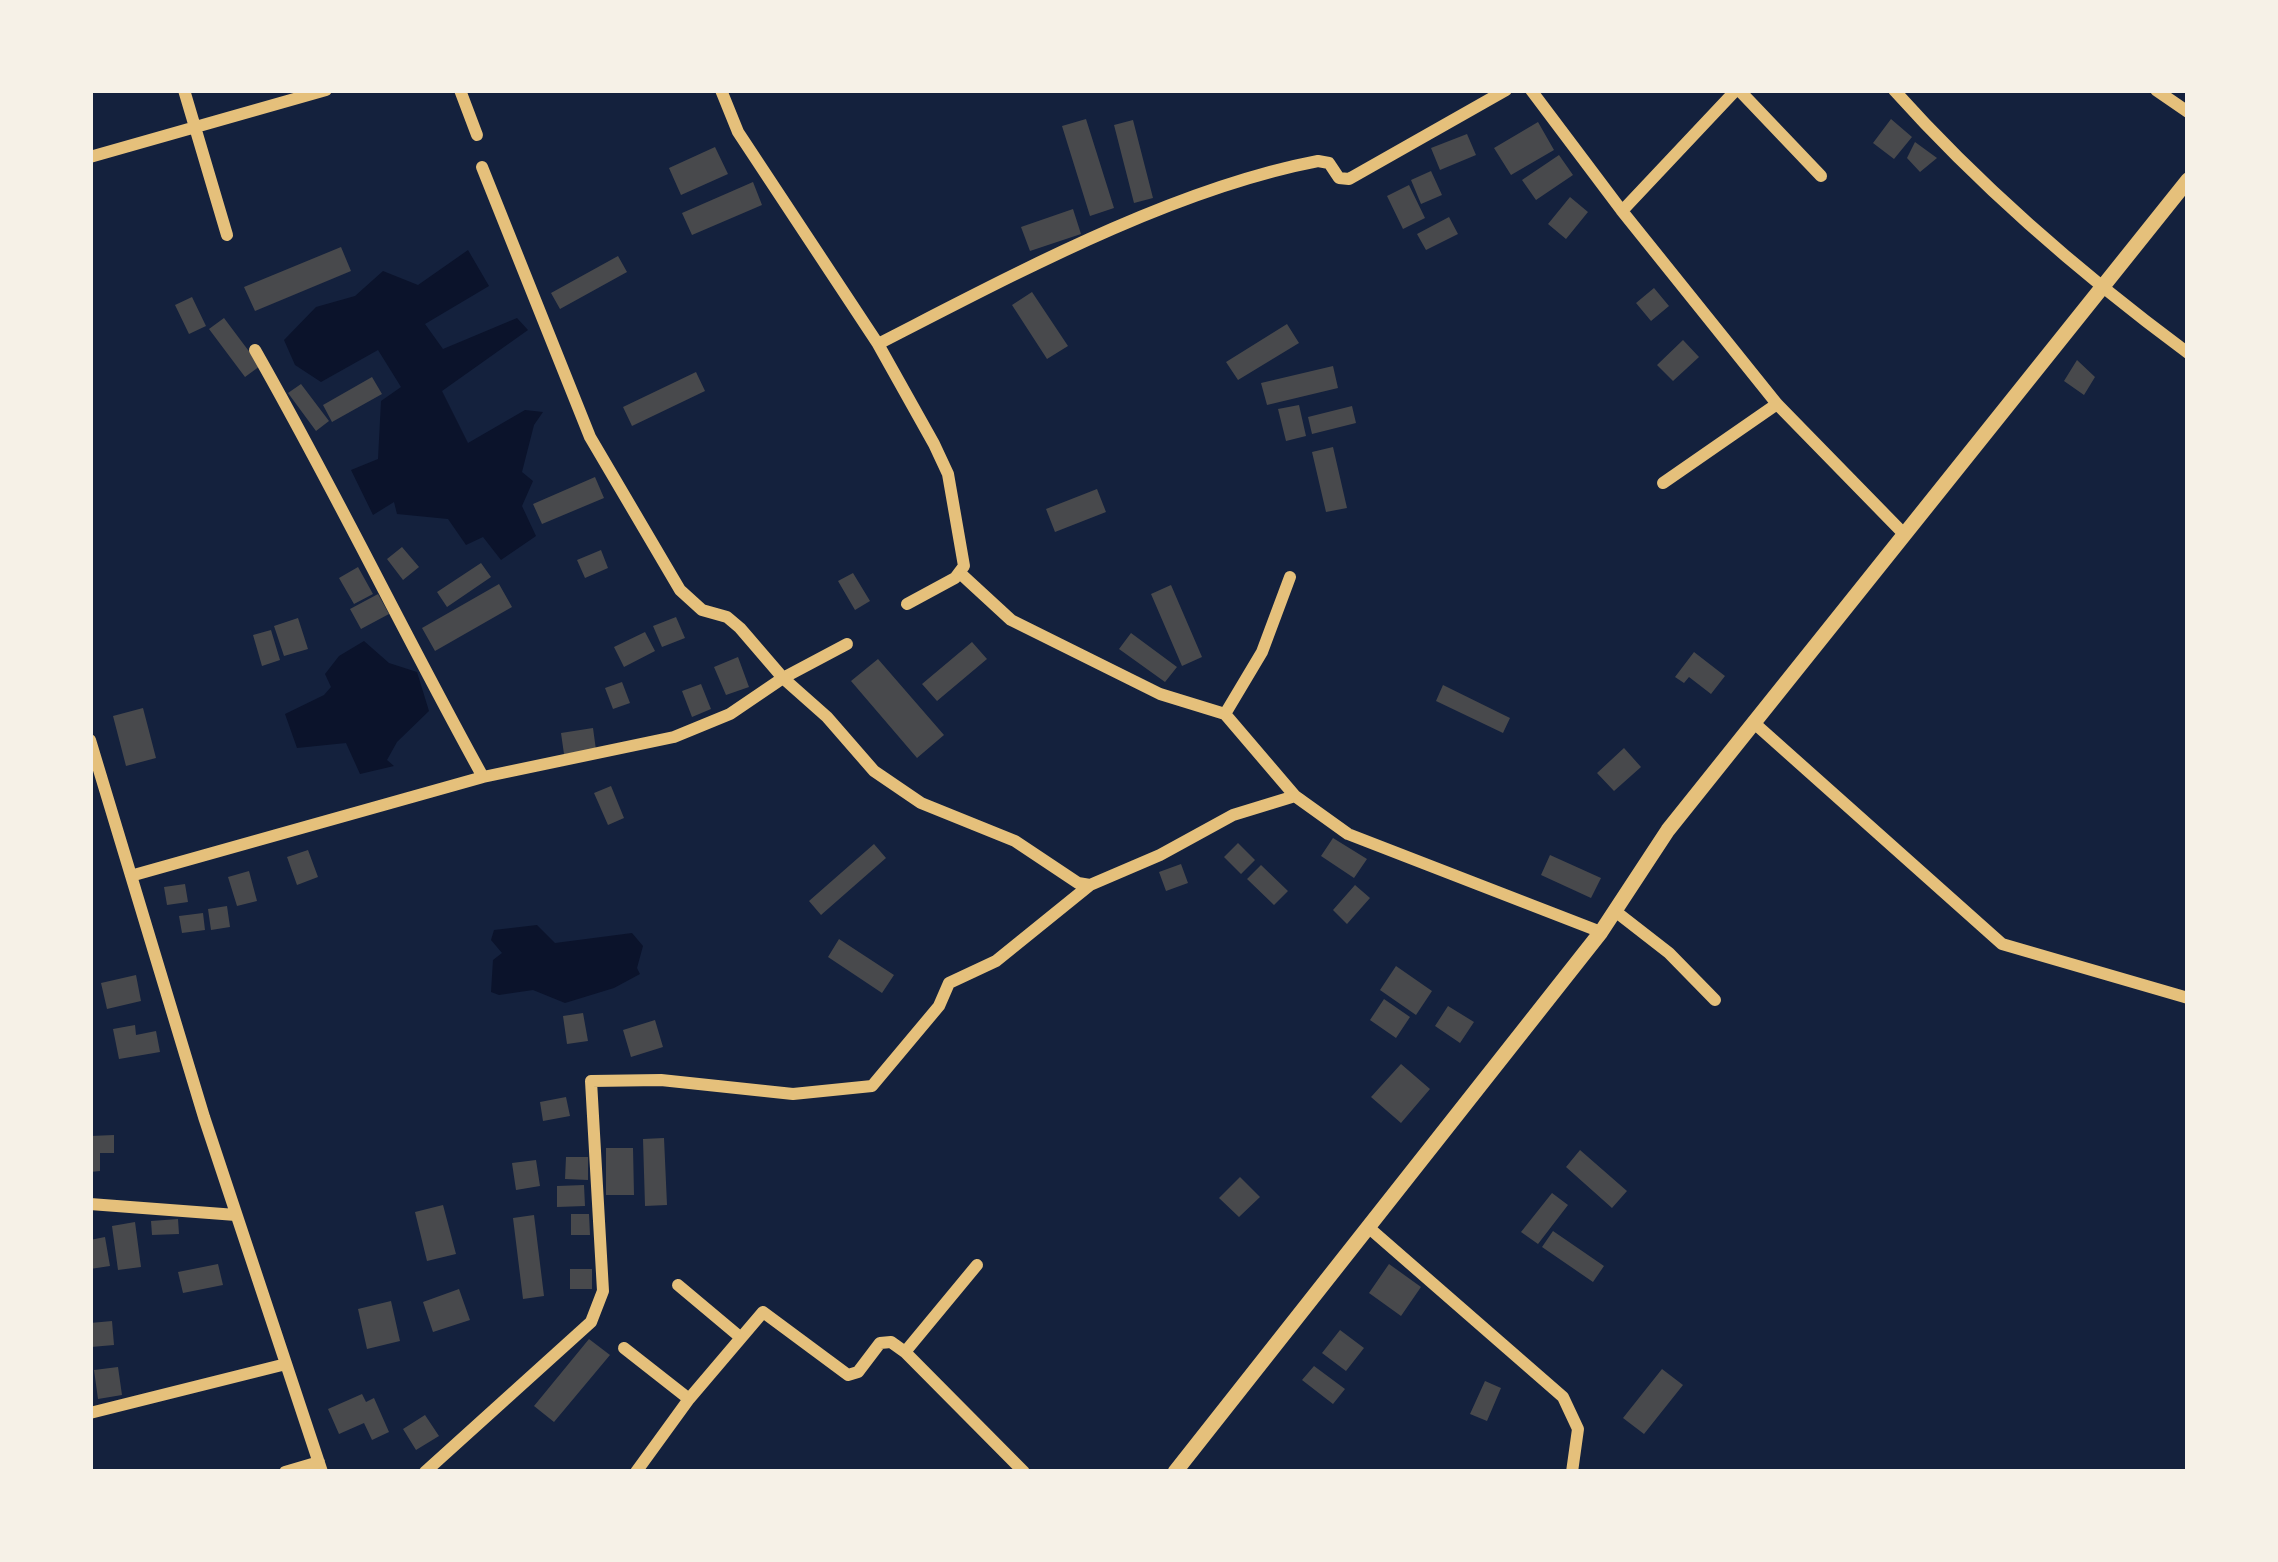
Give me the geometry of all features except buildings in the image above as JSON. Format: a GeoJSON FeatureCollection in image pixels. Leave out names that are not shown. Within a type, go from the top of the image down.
{"type":"FeatureCollection","features":[{"type":"Feature","properties":{"kind":"street"},"geometry":{"type":"LineString","coordinates":[[184,90],[227,235]]}},
{"type":"Feature","properties":{"kind":"street"},"geometry":{"type":"LineString","coordinates":[[90,157],[326,90]]}},
{"type":"Feature","properties":{"kind":"street"},"geometry":{"type":"LineString","coordinates":[[460,90],[478,135]]}},
{"type":"Feature","properties":{"kind":"street"},"geometry":{"type":"LineString","coordinates":[[721,90],[738,132],[878,344],[942,459],[964,566],[961,574],[907,604]]}},
{"type":"Feature","properties":{"kind":"street"},"geometry":{"type":"LineString","coordinates":[[878,344],[1030,266],[1182,202],[1318,161],[1329,163],[1340,178],[1349,179],[1506,90]]}},
{"type":"Feature","properties":{"kind":"street"},"geometry":{"type":"LineString","coordinates":[[1531,90],[1622,212],[1777,404],[1903,533]]}},
{"type":"Feature","properties":{"kind":"street"},"geometry":{"type":"LineString","coordinates":[[1622,212],[1738,90],[1821,176]]}},
{"type":"Feature","properties":{"kind":"street"},"geometry":{"type":"LineString","coordinates":[[1894,90],[1989,185],[2102,286],[2188,353]]}},
{"type":"Feature","properties":{"kind":"street"},"geometry":{"type":"LineString","coordinates":[[2156,90],[2188,112]]}},
{"type":"Feature","properties":{"kind":"street"},"geometry":{"type":"LineString","coordinates":[[482,167],[590,437],[680,590],[702,610],[727,617],[740,628],[874,771],[921,803],[1015,841],[1078,884],[1090,885]]}},
{"type":"Feature","properties":{"kind":"street"},"geometry":{"type":"LineString","coordinates":[[1174,1472],[1601,932],[1668,830],[2188,180]]}},
{"type":"Feature","properties":{"kind":"street"},"geometry":{"type":"LineString","coordinates":[[254,350],[483,777]]}},
{"type":"Feature","properties":{"kind":"street"},"geometry":{"type":"LineString","coordinates":[[1663,483],[1777,404]]}},
{"type":"Feature","properties":{"kind":"street"},"geometry":{"type":"LineString","coordinates":[[961,574],[1011,620],[1160,694],[1225,714],[1295,796],[1348,834],[1601,932]]}},
{"type":"Feature","properties":{"kind":"street"},"geometry":{"type":"LineString","coordinates":[[1225,714],[1262,652],[1290,577]]}},
{"type":"Feature","properties":{"kind":"street"},"geometry":{"type":"LineString","coordinates":[[134,874],[483,777],[691,732],[848,644]]}},
{"type":"Feature","properties":{"kind":"street"},"geometry":{"type":"LineString","coordinates":[[1753,722],[2002,944],[2188,998]]}},
{"type":"Feature","properties":{"kind":"street"},"geometry":{"type":"LineString","coordinates":[[90,740],[134,874],[203,1117],[320,1467],[285,1472]]}},
{"type":"Feature","properties":{"kind":"street"},"geometry":{"type":"LineString","coordinates":[[425,1472],[591,1322],[599,1308],[603,1292],[591,1081],[661,1080],[793,1094],[872,1086],[939,1006],[950,983],[996,961],[1090,885],[1160,855],[1233,815],[1295,796]]}},
{"type":"Feature","properties":{"kind":"street"},"geometry":{"type":"LineString","coordinates":[[1615,911],[1669,953],[1715,1000]]}},
{"type":"Feature","properties":{"kind":"street"},"geometry":{"type":"LineString","coordinates":[[90,1204],[236,1215]]}},
{"type":"Feature","properties":{"kind":"street"},"geometry":{"type":"LineString","coordinates":[[1368,1227],[1563,1397],[1578,1429],[1572,1472]]}},
{"type":"Feature","properties":{"kind":"street"},"geometry":{"type":"LineString","coordinates":[[905,1352],[977,1265]]}},
{"type":"Feature","properties":{"kind":"street"},"geometry":{"type":"LineString","coordinates":[[677,1285],[740,1337]]}},
{"type":"Feature","properties":{"kind":"street"},"geometry":{"type":"LineString","coordinates":[[636,1472],[740,1337],[761,1313],[769,1313],[848,1375],[858,1372],[883,1341],[905,1352],[1024,1472]]}},
{"type":"Feature","properties":{"kind":"street"},"geometry":{"type":"LineString","coordinates":[[624,1348],[689,1399]]}},
{"type":"Feature","properties":{"kind":"street"},"geometry":{"type":"LineString","coordinates":[[90,1413],[286,1364]]}},
{"type":"Feature","properties":{"kind":"water"},"geometry":{"type":"Polygon","coordinates":[[[468,250],[489,286],[425,324],[443,349],[517,318],[528,330],[442,391],[468,443],[525,410],[543,412],[534,425],[522,472],[533,481],[522,506],[536,536],[501,560],[483,537],[466,545],[448,519],[397,514],[394,502],[373,515],[351,470],[378,459],[381,401],[401,387],[378,350],[321,382],[295,365],[284,340],[316,307],[355,296],[383,271],[418,285],[468,250]]]}},
{"type":"Feature","properties":{"kind":"water"},"geometry":{"type":"Polygon","coordinates":[[[364,641],[389,663],[417,672],[429,711],[397,742],[387,760],[394,766],[360,774],[346,743],[297,748],[285,714],[324,695],[331,687],[325,674],[339,656],[364,641]]]}},
{"type":"Feature","properties":{"kind":"water"},"geometry":{"type":"Polygon","coordinates":[[[537,925],[555,943],[632,933],[643,946],[637,968],[640,974],[614,988],[565,1003],[533,990],[491,992],[493,960],[502,953],[491,940],[494,930],[537,925]]]}}]}
